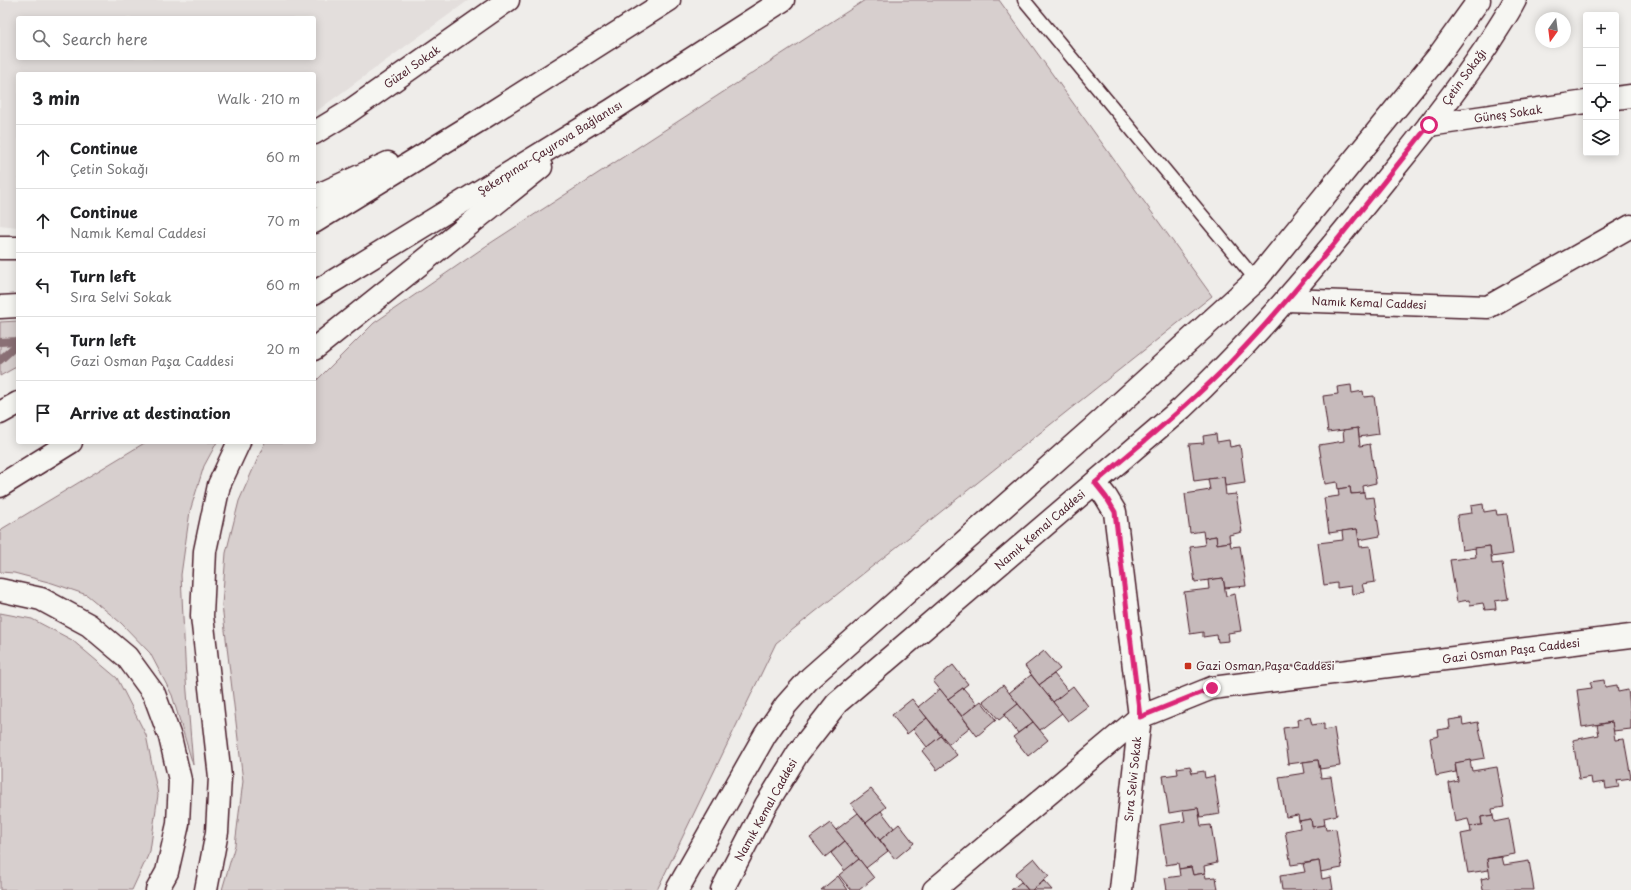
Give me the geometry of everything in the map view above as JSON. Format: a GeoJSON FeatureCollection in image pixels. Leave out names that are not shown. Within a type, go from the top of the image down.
{"type":"FeatureCollection","features":[{"type":"Feature","properties":{"kind":"main road","name":"Güzel Sokak"},"geometry":{"type":"LineString","coordinates":[[316,133],[347,113],[508,0]]}},
{"type":"Feature","properties":{"kind":"main road"},"geometry":{"type":"LineString","coordinates":[[316,221],[480,120],[669,0]]}},
{"type":"Feature","properties":{"kind":"main road","name":"Şekerpınar-Çayırova Bağlantısı"},"geometry":{"type":"LineString","coordinates":[[316,292],[612,110],[783,0]]}},
{"type":"Feature","properties":{"kind":"main road"},"geometry":{"type":"LineString","coordinates":[[677,890],[765,735],[786,705],[810,678],[1093,428],[1256,280],[1437,58],[1479,0]]}},
{"type":"Feature","properties":{"kind":"main road","name":"Çetin Sokağı"},"geometry":{"type":"LineString","coordinates":[[1287,300],[1429,125],[1472,67],[1510,11],[1515,0]]}},
{"type":"Feature","properties":{"kind":"main road"},"geometry":{"type":"LineString","coordinates":[[1619,98],[1631,96]]}},
{"type":"Feature","properties":{"kind":"main road","name":"Güneş Sokak"},"geometry":{"type":"LineString","coordinates":[[1429,125],[1583,102]]}},
{"type":"Feature","properties":{"kind":"main road"},"geometry":{"type":"LineString","coordinates":[[316,347],[612,110]]}},
{"type":"Feature","properties":{"kind":"main road"},"geometry":{"type":"LineString","coordinates":[[316,196],[480,120]]}},
{"type":"Feature","properties":{"kind":"main road","name":"Namık Kemal Caddesi"},"geometry":{"type":"LineString","coordinates":[[722,890],[766,805],[798,753],[837,703],[1182,408],[1222,371],[1287,300],[1488,307],[1631,226]]}},
{"type":"Feature","properties":{"kind":"main road"},"geometry":{"type":"LineString","coordinates":[[0,248],[16,248]]}},
{"type":"Feature","properties":{"kind":"main road"},"geometry":{"type":"LineString","coordinates":[[0,307],[16,306]]}},
{"type":"Feature","properties":{"kind":"main road"},"geometry":{"type":"LineString","coordinates":[[0,413],[16,404]]}},
{"type":"Feature","properties":{"kind":"main road"},"geometry":{"type":"LineString","coordinates":[[0,486],[68,444]]}},
{"type":"Feature","properties":{"kind":"main road"},"geometry":{"type":"LineString","coordinates":[[206,890],[217,832],[220,777],[202,616],[205,551],[219,485],[238,444]]}},
{"type":"Feature","properties":{"kind":"main road","name":"Sıra Selvi Sokak"},"geometry":{"type":"LineString","coordinates":[[1095,483],[1115,512],[1140,717],[1121,890]]}},
{"type":"Feature","properties":{"kind":"main road"},"geometry":{"type":"LineString","coordinates":[[0,590],[41,599],[89,624],[127,657],[154,694],[170,737],[180,780],[178,824],[167,872],[157,890]]}},
{"type":"Feature","properties":{"kind":"main road","name":"Gazi Osman Paşa Caddesi"},"geometry":{"type":"LineString","coordinates":[[934,890],[1140,717],[1212,688],[1631,636]]}},
{"type":"Feature","properties":{"kind":"lane"},"geometry":{"type":"LineString","coordinates":[[1024,0],[1256,280]]}},
{"type":"Feature","properties":{"kind":"shaded area"},"geometry":{"type":"Polygon","coordinates":[[[0,0],[469,0],[316,112],[316,72],[16,72],[16,227],[0,225],[0,0]]]}},
{"type":"Feature","properties":{"kind":"shaded area"},"geometry":{"type":"Polygon","coordinates":[[[865,0],[999,0],[1212,296],[776,643],[657,890],[222,890],[235,845],[243,781],[222,605],[226,553],[239,501],[264,444],[316,444],[316,381],[374,323],[486,246],[865,0]]]}},
{"type":"Feature","properties":{"kind":"shaded area"},"geometry":{"type":"Polygon","coordinates":[[[16,321],[16,367],[0,376],[0,322],[16,321]]]}},
{"type":"Feature","properties":{"kind":"shaded area"},"geometry":{"type":"Polygon","coordinates":[[[143,444],[216,444],[204,466],[190,511],[181,575],[186,680],[193,765],[172,695],[150,653],[121,623],[87,595],[52,583],[14,573],[0,572],[0,530],[143,444]]]}},
{"type":"Feature","properties":{"kind":"shaded area"},"geometry":{"type":"Polygon","coordinates":[[[0,613],[32,619],[72,640],[117,678],[146,735],[158,795],[150,851],[132,890],[0,890],[0,613]]]}},
{"type":"Feature","properties":{"kind":"building"},"geometry":{"type":"Polygon","coordinates":[[[1351,385],[1352,393],[1363,391],[1364,397],[1374,396],[1379,434],[1359,437],[1358,428],[1328,432],[1323,396],[1338,394],[1337,387],[1351,385]]]}},
{"type":"Feature","properties":{"kind":"building"},"geometry":{"type":"Polygon","coordinates":[[[1358,428],[1360,446],[1370,444],[1376,483],[1363,486],[1364,493],[1351,494],[1350,487],[1338,489],[1337,482],[1325,484],[1319,445],[1344,441],[1343,430],[1358,428]]]}},
{"type":"Feature","properties":{"kind":"building"},"geometry":{"type":"Polygon","coordinates":[[[1216,434],[1217,442],[1229,440],[1230,447],[1240,445],[1245,483],[1225,486],[1224,477],[1194,481],[1189,444],[1204,443],[1203,436],[1216,434]]]}},
{"type":"Feature","properties":{"kind":"building"},"geometry":{"type":"Polygon","coordinates":[[[1224,477],[1226,495],[1236,494],[1242,532],[1229,535],[1230,542],[1217,544],[1216,536],[1204,538],[1203,531],[1190,533],[1185,494],[1210,490],[1208,479],[1224,477]]]}},
{"type":"Feature","properties":{"kind":"building"},"geometry":{"type":"Polygon","coordinates":[[[1350,487],[1351,494],[1364,493],[1365,498],[1374,497],[1380,536],[1359,540],[1357,529],[1329,533],[1324,498],[1339,496],[1338,489],[1350,487]]]}},
{"type":"Feature","properties":{"kind":"building"},"geometry":{"type":"Polygon","coordinates":[[[1483,504],[1484,512],[1496,510],[1497,515],[1507,514],[1513,554],[1491,557],[1490,546],[1462,550],[1457,515],[1472,513],[1471,506],[1483,504]]]}},
{"type":"Feature","properties":{"kind":"building"},"geometry":{"type":"Polygon","coordinates":[[[1357,529],[1360,547],[1370,546],[1375,582],[1362,584],[1364,592],[1352,594],[1351,586],[1337,588],[1337,583],[1324,585],[1318,543],[1343,540],[1342,531],[1357,529]]]}},
{"type":"Feature","properties":{"kind":"building"},"geometry":{"type":"Polygon","coordinates":[[[1216,536],[1217,544],[1230,542],[1231,547],[1240,546],[1246,586],[1225,588],[1223,578],[1195,582],[1190,547],[1205,545],[1204,538],[1216,536]]]}},
{"type":"Feature","properties":{"kind":"building"},"geometry":{"type":"Polygon","coordinates":[[[1490,546],[1492,564],[1502,563],[1508,599],[1495,601],[1496,609],[1485,610],[1483,603],[1470,605],[1469,600],[1457,602],[1450,560],[1476,557],[1475,548],[1490,546]]]}},
{"type":"Feature","properties":{"kind":"building"},"geometry":{"type":"Polygon","coordinates":[[[1223,578],[1226,596],[1235,594],[1241,631],[1228,633],[1229,641],[1218,642],[1217,635],[1203,637],[1203,632],[1190,634],[1184,592],[1209,589],[1208,580],[1223,578]]]}},
{"type":"Feature","properties":{"kind":"building"},"geometry":{"type":"Polygon","coordinates":[[[1044,651],[1060,669],[1039,685],[1025,666],[1044,651]]]}},
{"type":"Feature","properties":{"kind":"building"},"geometry":{"type":"Polygon","coordinates":[[[953,665],[968,684],[948,699],[933,681],[953,665]]]}},
{"type":"Feature","properties":{"kind":"building"},"geometry":{"type":"Polygon","coordinates":[[[1054,674],[1068,691],[1053,702],[1039,685],[1054,674]]]}},
{"type":"Feature","properties":{"kind":"building"},"geometry":{"type":"Polygon","coordinates":[[[1031,675],[1062,713],[1040,730],[1009,693],[1031,675]]]}},
{"type":"Feature","properties":{"kind":"building"},"geometry":{"type":"Polygon","coordinates":[[[1604,680],[1605,687],[1617,685],[1618,692],[1628,690],[1631,713],[1631,729],[1613,731],[1612,722],[1582,727],[1577,690],[1592,688],[1590,682],[1604,680]]]}},
{"type":"Feature","properties":{"kind":"building"},"geometry":{"type":"Polygon","coordinates":[[[1003,685],[1018,704],[999,720],[983,701],[1003,685]]]}},
{"type":"Feature","properties":{"kind":"building"},"geometry":{"type":"Polygon","coordinates":[[[1073,686],[1088,706],[1068,721],[1053,702],[1073,686]]]}},
{"type":"Feature","properties":{"kind":"building"},"geometry":{"type":"Polygon","coordinates":[[[963,688],[977,704],[962,716],[948,699],[963,688]]]}},
{"type":"Feature","properties":{"kind":"building"},"geometry":{"type":"Polygon","coordinates":[[[940,689],[970,727],[949,744],[918,707],[940,689]]]}},
{"type":"Feature","properties":{"kind":"building"},"geometry":{"type":"Polygon","coordinates":[[[912,699],[927,718],[907,734],[892,715],[912,699]]]}},
{"type":"Feature","properties":{"kind":"building"},"geometry":{"type":"Polygon","coordinates":[[[981,701],[996,720],[977,736],[962,716],[981,701]]]}},
{"type":"Feature","properties":{"kind":"building"},"geometry":{"type":"Polygon","coordinates":[[[1018,704],[1033,722],[1018,733],[1004,715],[1018,704]]]}},
{"type":"Feature","properties":{"kind":"building"},"geometry":{"type":"Polygon","coordinates":[[[1310,717],[1312,725],[1324,723],[1324,730],[1334,728],[1340,766],[1320,769],[1318,760],[1288,764],[1283,728],[1298,726],[1297,720],[1310,717]]]}},
{"type":"Feature","properties":{"kind":"building"},"geometry":{"type":"Polygon","coordinates":[[[927,718],[941,736],[927,747],[913,729],[927,718]]]}},
{"type":"Feature","properties":{"kind":"building"},"geometry":{"type":"Polygon","coordinates":[[[1462,718],[1463,725],[1478,722],[1485,758],[1455,763],[1456,772],[1436,776],[1430,738],[1439,736],[1438,730],[1450,728],[1449,720],[1462,718]]]}},
{"type":"Feature","properties":{"kind":"building"},"geometry":{"type":"Polygon","coordinates":[[[1033,722],[1048,740],[1028,756],[1013,737],[1033,722]]]}},
{"type":"Feature","properties":{"kind":"building"},"geometry":{"type":"Polygon","coordinates":[[[1612,722],[1615,740],[1624,739],[1631,778],[1617,780],[1619,787],[1606,789],[1605,782],[1592,784],[1591,777],[1579,779],[1573,740],[1599,735],[1597,725],[1612,722]]]}},
{"type":"Feature","properties":{"kind":"building"},"geometry":{"type":"Polygon","coordinates":[[[941,736],[957,755],[937,770],[922,751],[941,736]]]}},
{"type":"Feature","properties":{"kind":"building"},"geometry":{"type":"Polygon","coordinates":[[[1318,760],[1321,778],[1331,777],[1337,815],[1324,818],[1325,825],[1312,827],[1311,819],[1299,821],[1298,815],[1286,817],[1279,777],[1305,773],[1303,762],[1318,760]]]}},
{"type":"Feature","properties":{"kind":"building"},"geometry":{"type":"Polygon","coordinates":[[[1470,760],[1472,771],[1497,767],[1504,807],[1492,809],[1493,815],[1481,817],[1482,825],[1470,826],[1468,819],[1455,822],[1449,783],[1458,781],[1455,763],[1470,760]]]}},
{"type":"Feature","properties":{"kind":"building"},"geometry":{"type":"Polygon","coordinates":[[[1190,766],[1192,773],[1204,771],[1205,778],[1214,776],[1220,814],[1200,817],[1198,808],[1169,813],[1163,776],[1178,774],[1177,768],[1190,766]]]}},
{"type":"Feature","properties":{"kind":"building"},"geometry":{"type":"Polygon","coordinates":[[[871,789],[886,807],[866,823],[851,804],[871,789]]]}},
{"type":"Feature","properties":{"kind":"building"},"geometry":{"type":"Polygon","coordinates":[[[1198,808],[1201,826],[1211,825],[1217,863],[1204,866],[1205,873],[1193,875],[1191,867],[1179,869],[1178,863],[1166,865],[1160,825],[1185,821],[1183,810],[1198,808]]]}},
{"type":"Feature","properties":{"kind":"building"},"geometry":{"type":"Polygon","coordinates":[[[881,811],[894,828],[880,840],[866,823],[881,811]]]}},
{"type":"Feature","properties":{"kind":"building"},"geometry":{"type":"Polygon","coordinates":[[[858,813],[888,851],[866,868],[836,830],[858,813]]]}},
{"type":"Feature","properties":{"kind":"building"},"geometry":{"type":"Polygon","coordinates":[[[1493,815],[1494,822],[1509,819],[1515,854],[1487,859],[1489,870],[1468,873],[1461,834],[1471,832],[1470,826],[1482,825],[1481,817],[1493,815]]]}},
{"type":"Feature","properties":{"kind":"building"},"geometry":{"type":"Polygon","coordinates":[[[1311,819],[1312,827],[1325,825],[1326,830],[1336,829],[1342,868],[1320,872],[1319,861],[1291,865],[1285,831],[1300,828],[1299,821],[1311,819]]]}},
{"type":"Feature","properties":{"kind":"building"},"geometry":{"type":"Polygon","coordinates":[[[830,823],[845,841],[825,857],[810,838],[830,823]]]}},
{"type":"Feature","properties":{"kind":"building"},"geometry":{"type":"Polygon","coordinates":[[[899,824],[914,843],[895,859],[880,840],[899,824]]]}},
{"type":"Feature","properties":{"kind":"building"},"geometry":{"type":"Polygon","coordinates":[[[845,841],[859,859],[845,871],[831,853],[845,841]]]}},
{"type":"Feature","properties":{"kind":"building"},"geometry":{"type":"Polygon","coordinates":[[[1502,857],[1504,865],[1529,861],[1534,890],[1483,890],[1481,879],[1490,877],[1487,859],[1502,857]]]}},
{"type":"Feature","properties":{"kind":"building"},"geometry":{"type":"Polygon","coordinates":[[[1034,858],[1049,876],[1032,890],[1028,890],[1015,874],[1034,858]]]}},
{"type":"Feature","properties":{"kind":"building"},"geometry":{"type":"Polygon","coordinates":[[[859,859],[874,878],[859,890],[851,890],[839,875],[859,859]]]}},
{"type":"Feature","properties":{"kind":"building"},"geometry":{"type":"Polygon","coordinates":[[[1319,861],[1322,879],[1331,877],[1333,890],[1282,890],[1280,876],[1305,872],[1303,864],[1319,861]]]}},
{"type":"Feature","properties":{"kind":"building"},"geometry":{"type":"Polygon","coordinates":[[[1191,867],[1193,875],[1205,873],[1206,878],[1216,877],[1218,890],[1167,890],[1165,878],[1180,876],[1179,869],[1191,867]]]}},
{"type":"Feature","properties":{"kind":"building"},"geometry":{"type":"Polygon","coordinates":[[[838,876],[848,890],[821,890],[838,876]]]}},
{"type":"Feature","properties":{"kind":"building"},"geometry":{"type":"Polygon","coordinates":[[[1044,881],[1052,890],[1032,890],[1044,881]]]}},
{"type":"Feature","properties":{"kind":"building"},"geometry":{"type":"Polygon","coordinates":[[[1021,882],[1028,890],[1011,890],[1021,882]]]}},
{"type":"Feature","properties":{"kind":"waterway"},"geometry":{"type":"LineString","coordinates":[[0,342],[16,341]]}},
{"type":"Feature","properties":{"kind":"waterway"},"geometry":{"type":"LineString","coordinates":[[0,360],[16,346]]}},
{"type":"Feature","properties":{"kind":"place","name":"Gazi Osman Paşa Caddesi"},"geometry":{"type":"Point","coordinates":[1188,666]}},
{"type":"Feature","properties":{"kind":"route"},"geometry":{"type":"LineString","coordinates":[[1212,688],[1140,717],[1115,512],[1095,483],[1182,408],[1222,371],[1255,336],[1287,300],[1429,125]]}}]}
